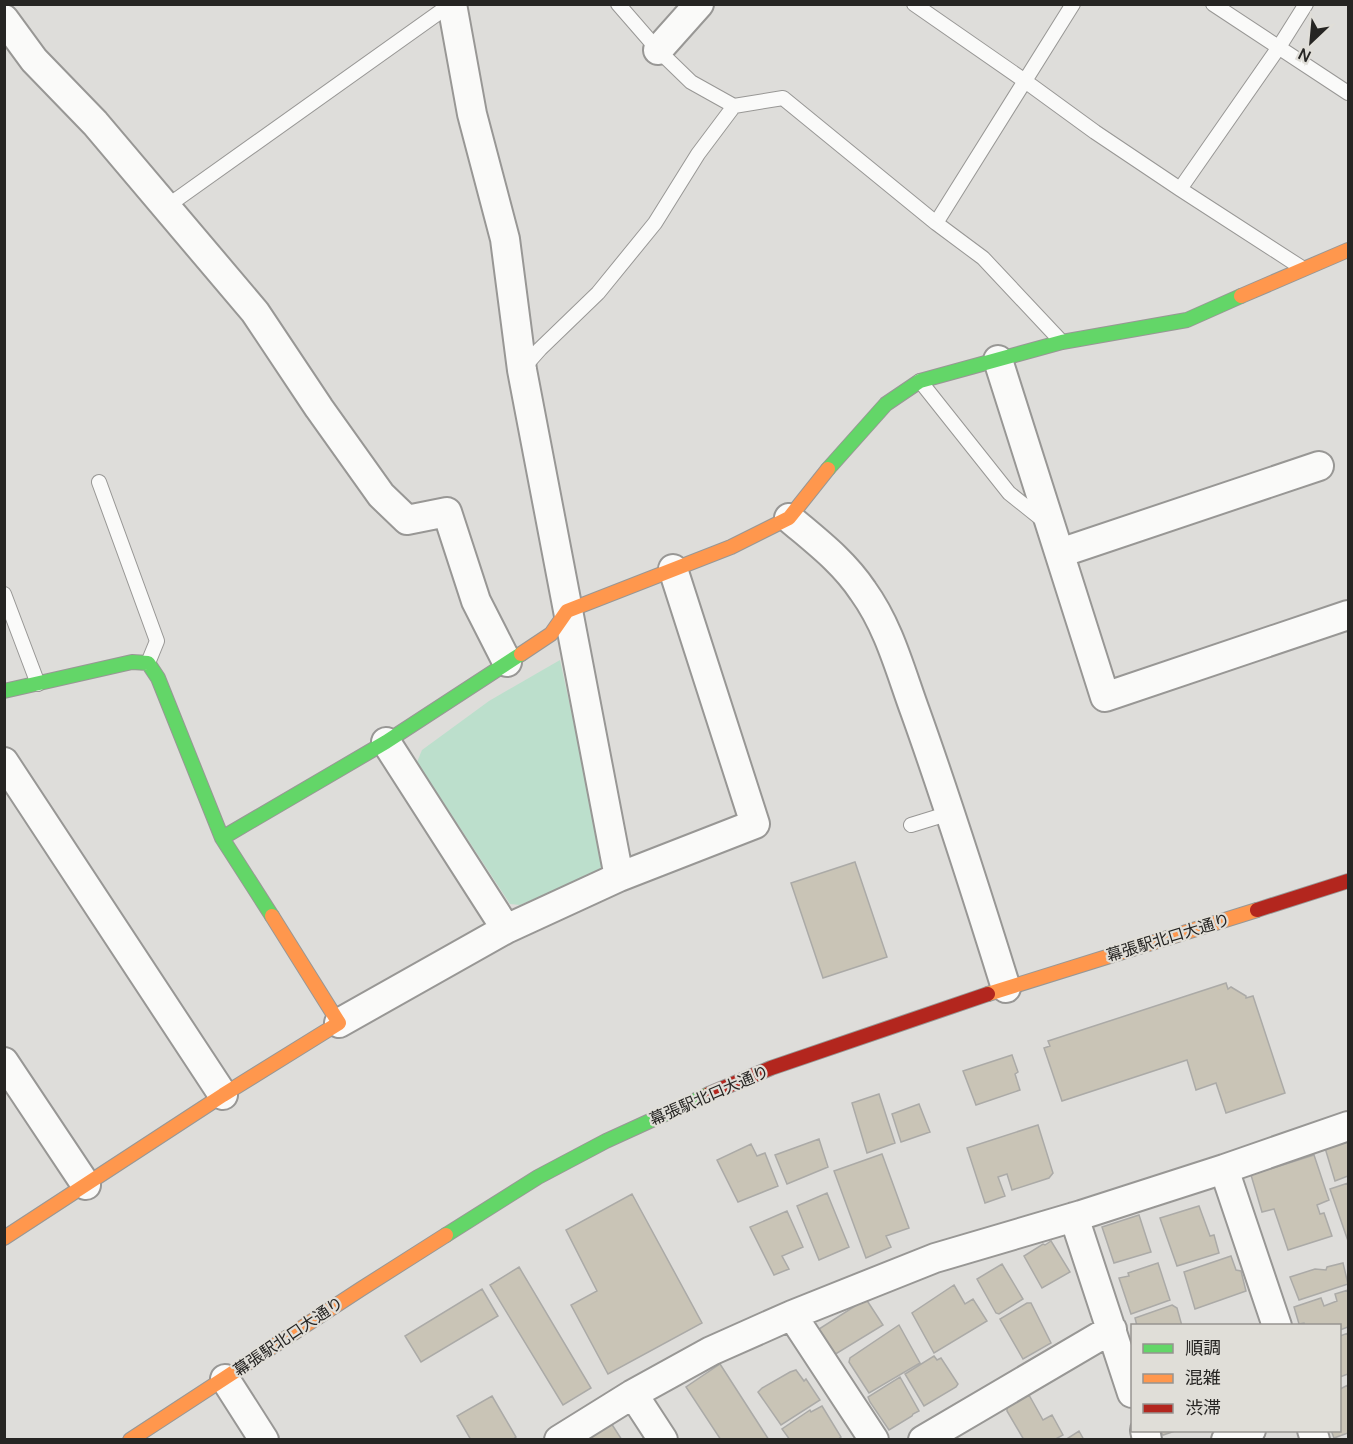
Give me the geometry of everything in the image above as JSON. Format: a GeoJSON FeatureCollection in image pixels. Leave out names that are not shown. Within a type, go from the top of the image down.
{"type":"FeatureCollection","features":[{"type":"Feature","properties":{"kind":"street"},"geometry":{"type":"LineString","coordinates":[[451,4],[472,114],[505,239],[522,370],[619,877]]}},
{"type":"Feature","properties":{"kind":"street"},"geometry":{"type":"LineString","coordinates":[[658,50],[699,4]]}},
{"type":"Feature","properties":{"kind":"street"},"geometry":{"type":"LineString","coordinates":[[4,19],[34,60],[94,123],[255,312],[381,495],[407,520],[447,512],[476,602],[507,662]]}},
{"type":"Feature","properties":{"kind":"street"},"geometry":{"type":"LineString","coordinates":[[222,837],[386,742],[551,634],[567,611],[731,547],[789,518],[845,449],[886,404],[920,381],[1062,342],[1187,321],[1348,250]]}},
{"type":"Feature","properties":{"kind":"street"},"geometry":{"type":"LineString","coordinates":[[998,360],[1105,697],[1348,615]]}},
{"type":"Feature","properties":{"kind":"street"},"geometry":{"type":"LineString","coordinates":[[1060,554],[1319,466]]}},
{"type":"Feature","properties":{"kind":"street"},"geometry":{"type":"LineString","coordinates":[[789,518],[843,565],[863,590],[885,628],[950,813],[1006,988]]}},
{"type":"Feature","properties":{"kind":"street"},"geometry":{"type":"LineString","coordinates":[[4,1238],[223,1095],[339,1023],[506,929],[619,877],[755,824],[673,569]]}},
{"type":"Feature","properties":{"kind":"street"},"geometry":{"type":"LineString","coordinates":[[4,691],[132,662],[147,663],[158,678],[222,837],[339,1023]]}},
{"type":"Feature","properties":{"kind":"street"},"geometry":{"type":"LineString","coordinates":[[386,742],[506,929]]}},
{"type":"Feature","properties":{"kind":"street"},"geometry":{"type":"LineString","coordinates":[[4,762],[223,1095]]}},
{"type":"Feature","properties":{"kind":"street","name":"幕張駅北口大通り"},"geometry":{"type":"LineString","coordinates":[[130,1440],[370,1282],[538,1177],[606,1141],[681,1106],[771,1068],[1006,988],[1348,881]]}},
{"type":"Feature","properties":{"kind":"street"},"geometry":{"type":"LineString","coordinates":[[4,1062],[86,1185]]}},
{"type":"Feature","properties":{"kind":"street"},"geometry":{"type":"LineString","coordinates":[[559,1440],[633,1394],[711,1351],[792,1315],[935,1258],[1074,1217],[1348,1126]]}},
{"type":"Feature","properties":{"kind":"street"},"geometry":{"type":"LineString","coordinates":[[1224,1169],[1276,1324]]}},
{"type":"Feature","properties":{"kind":"street"},"geometry":{"type":"LineString","coordinates":[[1074,1217],[1131,1390]]}},
{"type":"Feature","properties":{"kind":"street"},"geometry":{"type":"LineString","coordinates":[[792,1315],[874,1440]]}},
{"type":"Feature","properties":{"kind":"street"},"geometry":{"type":"LineString","coordinates":[[923,1440],[1112,1329]]}},
{"type":"Feature","properties":{"kind":"street"},"geometry":{"type":"LineString","coordinates":[[225,1379],[264,1440]]}},
{"type":"Feature","properties":{"kind":"street"},"geometry":{"type":"LineString","coordinates":[[633,1394],[663,1440]]}},
{"type":"Feature","properties":{"kind":"street"},"geometry":{"type":"LineString","coordinates":[[1226,1440],[1248,1432]]}},
{"type":"Feature","properties":{"kind":"lane"},"geometry":{"type":"LineString","coordinates":[[166,207],[451,4]]}},
{"type":"Feature","properties":{"kind":"lane"},"geometry":{"type":"LineString","coordinates":[[618,4],[658,50],[691,82],[734,106],[783,98],[983,258],[1062,342]]}},
{"type":"Feature","properties":{"kind":"lane"},"geometry":{"type":"LineString","coordinates":[[914,4],[1095,132],[1304,269]]}},
{"type":"Feature","properties":{"kind":"lane"},"geometry":{"type":"LineString","coordinates":[[936,222],[1073,4]]}},
{"type":"Feature","properties":{"kind":"lane"},"geometry":{"type":"LineString","coordinates":[[1214,4],[1348,93]]}},
{"type":"Feature","properties":{"kind":"lane"},"geometry":{"type":"LineString","coordinates":[[1180,189],[1279,47],[1306,4]]}},
{"type":"Feature","properties":{"kind":"lane"},"geometry":{"type":"LineString","coordinates":[[522,370],[540,349],[598,293],[655,223],[698,154],[734,106]]}},
{"type":"Feature","properties":{"kind":"lane"},"geometry":{"type":"LineString","coordinates":[[920,381],[1009,493],[1050,526]]}},
{"type":"Feature","properties":{"kind":"lane"},"geometry":{"type":"LineString","coordinates":[[99,482],[157,641],[147,663]]}},
{"type":"Feature","properties":{"kind":"lane"},"geometry":{"type":"LineString","coordinates":[[4,594],[38,684]]}},
{"type":"Feature","properties":{"kind":"lane"},"geometry":{"type":"LineString","coordinates":[[911,825],[950,813]]}},
{"type":"Feature","properties":{"kind":"green space"},"geometry":{"type":"Polygon","coordinates":[[[560,660],[604,861],[599,871],[520,905],[510,904],[417,762],[422,750],[489,701],[560,660]]]}},
{"type":"Feature","properties":{"kind":"building"},"geometry":{"type":"Polygon","coordinates":[[[855,862],[887,957],[823,978],[791,883],[855,862]]]}},
{"type":"Feature","properties":{"kind":"building"},"geometry":{"type":"Polygon","coordinates":[[[1226,983],[1228,989],[1231,987],[1246,998],[1253,996],[1285,1093],[1226,1113],[1216,1083],[1196,1090],[1187,1060],[1062,1101],[1044,1048],[1050,1046],[1048,1041],[1226,983]]]}},
{"type":"Feature","properties":{"kind":"building"},"geometry":{"type":"Polygon","coordinates":[[[1012,1055],[1018,1072],[1015,1074],[1020,1090],[976,1105],[963,1071],[1012,1055]]]}},
{"type":"Feature","properties":{"kind":"building"},"geometry":{"type":"Polygon","coordinates":[[[879,1094],[895,1143],[867,1153],[852,1103],[879,1094]]]}},
{"type":"Feature","properties":{"kind":"building"},"geometry":{"type":"Polygon","coordinates":[[[919,1104],[930,1132],[901,1142],[892,1114],[919,1104]]]}},
{"type":"Feature","properties":{"kind":"building"},"geometry":{"type":"Polygon","coordinates":[[[1038,1125],[1053,1173],[1049,1178],[1012,1190],[1007,1174],[998,1177],[1005,1196],[985,1203],[967,1148],[1038,1125]]]}},
{"type":"Feature","properties":{"kind":"building"},"geometry":{"type":"Polygon","coordinates":[[[819,1139],[828,1167],[787,1184],[775,1155],[819,1139]]]}},
{"type":"Feature","properties":{"kind":"building"},"geometry":{"type":"Polygon","coordinates":[[[1348,1139],[1348,1176],[1335,1181],[1325,1148],[1348,1139]]]}},
{"type":"Feature","properties":{"kind":"building"},"geometry":{"type":"Polygon","coordinates":[[[751,1144],[757,1156],[765,1153],[778,1186],[738,1202],[717,1160],[751,1144]]]}},
{"type":"Feature","properties":{"kind":"building"},"geometry":{"type":"Polygon","coordinates":[[[882,1154],[909,1228],[886,1236],[891,1247],[866,1258],[834,1171],[882,1154]]]}},
{"type":"Feature","properties":{"kind":"building"},"geometry":{"type":"Polygon","coordinates":[[[1314,1155],[1329,1200],[1317,1205],[1320,1214],[1324,1213],[1332,1236],[1288,1250],[1274,1209],[1262,1212],[1251,1175],[1314,1155]]]}},
{"type":"Feature","properties":{"kind":"building"},"geometry":{"type":"Polygon","coordinates":[[[1348,1183],[1348,1241],[1330,1189],[1348,1183]]]}},
{"type":"Feature","properties":{"kind":"building"},"geometry":{"type":"Polygon","coordinates":[[[827,1193],[849,1247],[819,1260],[797,1206],[827,1193]]]}},
{"type":"Feature","properties":{"kind":"building"},"geometry":{"type":"Polygon","coordinates":[[[632,1194],[702,1323],[608,1374],[571,1305],[597,1291],[566,1230],[632,1194]]]}},
{"type":"Feature","properties":{"kind":"building"},"geometry":{"type":"Polygon","coordinates":[[[1199,1206],[1210,1236],[1214,1235],[1219,1253],[1177,1266],[1160,1218],[1199,1206]]]}},
{"type":"Feature","properties":{"kind":"building"},"geometry":{"type":"Polygon","coordinates":[[[787,1211],[803,1247],[782,1256],[789,1269],[774,1275],[750,1227],[787,1211]]]}},
{"type":"Feature","properties":{"kind":"building"},"geometry":{"type":"Polygon","coordinates":[[[1139,1215],[1151,1252],[1114,1263],[1102,1227],[1139,1215]]]}},
{"type":"Feature","properties":{"kind":"building"},"geometry":{"type":"Polygon","coordinates":[[[1051,1241],[1070,1272],[1042,1288],[1024,1256],[1051,1241]]]}},
{"type":"Feature","properties":{"kind":"building"},"geometry":{"type":"Polygon","coordinates":[[[1231,1256],[1236,1270],[1241,1271],[1246,1291],[1195,1309],[1184,1272],[1231,1256]]]}},
{"type":"Feature","properties":{"kind":"building"},"geometry":{"type":"Polygon","coordinates":[[[1158,1263],[1170,1300],[1131,1314],[1119,1278],[1158,1263]]]}},
{"type":"Feature","properties":{"kind":"building"},"geometry":{"type":"Polygon","coordinates":[[[1343,1263],[1348,1284],[1299,1300],[1290,1277],[1315,1269],[1326,1270],[1327,1267],[1343,1263]]]}},
{"type":"Feature","properties":{"kind":"building"},"geometry":{"type":"Polygon","coordinates":[[[1002,1264],[1023,1299],[999,1314],[996,1313],[977,1279],[1002,1264]]]}},
{"type":"Feature","properties":{"kind":"building"},"geometry":{"type":"Polygon","coordinates":[[[519,1267],[591,1388],[563,1405],[490,1285],[519,1267]]]}},
{"type":"Feature","properties":{"kind":"building"},"geometry":{"type":"Polygon","coordinates":[[[954,1285],[965,1304],[973,1299],[987,1321],[934,1353],[912,1313],[954,1285]]]}},
{"type":"Feature","properties":{"kind":"building"},"geometry":{"type":"Polygon","coordinates":[[[482,1289],[498,1316],[421,1362],[405,1336],[482,1289]]]}},
{"type":"Feature","properties":{"kind":"building"},"geometry":{"type":"Polygon","coordinates":[[[1348,1290],[1348,1327],[1341,1330],[1341,1324],[1299,1324],[1294,1307],[1321,1298],[1324,1306],[1337,1301],[1335,1294],[1348,1290]]]}},
{"type":"Feature","properties":{"kind":"building"},"geometry":{"type":"Polygon","coordinates":[[[866,1299],[883,1325],[834,1355],[819,1329],[866,1299]]]}},
{"type":"Feature","properties":{"kind":"building"},"geometry":{"type":"Polygon","coordinates":[[[1027,1303],[1031,1303],[1051,1343],[1023,1359],[1000,1319],[1027,1303]]]}},
{"type":"Feature","properties":{"kind":"building"},"geometry":{"type":"Polygon","coordinates":[[[1172,1305],[1177,1308],[1181,1324],[1136,1324],[1135,1318],[1172,1305]]]}},
{"type":"Feature","properties":{"kind":"building"},"geometry":{"type":"Polygon","coordinates":[[[899,1325],[920,1363],[869,1393],[849,1362],[850,1358],[899,1325]]]}},
{"type":"Feature","properties":{"kind":"building"},"geometry":{"type":"Polygon","coordinates":[[[1348,1333],[1348,1374],[1341,1377],[1341,1336],[1348,1333]]]}},
{"type":"Feature","properties":{"kind":"building"},"geometry":{"type":"Polygon","coordinates":[[[934,1356],[937,1360],[941,1358],[958,1384],[924,1406],[905,1374],[934,1356]]]}},
{"type":"Feature","properties":{"kind":"building"},"geometry":{"type":"Polygon","coordinates":[[[720,1364],[769,1440],[721,1440],[686,1387],[720,1364]]]}},
{"type":"Feature","properties":{"kind":"building"},"geometry":{"type":"Polygon","coordinates":[[[796,1370],[804,1381],[806,1379],[820,1400],[781,1425],[758,1392],[796,1370]]]}},
{"type":"Feature","properties":{"kind":"building"},"geometry":{"type":"Polygon","coordinates":[[[900,1377],[919,1411],[889,1430],[868,1397],[900,1377]]]}},
{"type":"Feature","properties":{"kind":"building"},"geometry":{"type":"Polygon","coordinates":[[[1348,1385],[1348,1433],[1334,1438],[1332,1432],[1341,1432],[1341,1388],[1348,1385]]]}},
{"type":"Feature","properties":{"kind":"building"},"geometry":{"type":"Polygon","coordinates":[[[1029,1395],[1043,1420],[1052,1415],[1063,1435],[1054,1440],[1024,1440],[1007,1411],[1007,1407],[1029,1395]]]}},
{"type":"Feature","properties":{"kind":"building"},"geometry":{"type":"Polygon","coordinates":[[[492,1396],[516,1437],[512,1440],[471,1440],[457,1416],[492,1396]]]}},
{"type":"Feature","properties":{"kind":"building"},"geometry":{"type":"Polygon","coordinates":[[[822,1406],[841,1437],[837,1440],[790,1440],[782,1429],[810,1410],[811,1412],[822,1406]]]}},
{"type":"Feature","properties":{"kind":"building"},"geometry":{"type":"Polygon","coordinates":[[[611,1423],[622,1440],[587,1440],[611,1423]]]}},
{"type":"Feature","properties":{"kind":"building"},"geometry":{"type":"Polygon","coordinates":[[[1079,1431],[1084,1440],[1065,1440],[1079,1431]]]}},
{"type":"Feature","properties":{"kind":"traffic: fast"},"geometry":{"type":"LineString","coordinates":[[828,469],[886,404],[920,381],[1062,342],[1187,320],[1241,296]]}},
{"type":"Feature","properties":{"kind":"traffic: fast"},"geometry":{"type":"LineString","coordinates":[[222,838],[386,742],[521,654]]}},
{"type":"Feature","properties":{"kind":"traffic: fast"},"geometry":{"type":"LineString","coordinates":[[4,691],[132,662],[148,663],[158,678],[222,838],[272,916]]}},
{"type":"Feature","properties":{"kind":"traffic: fast"},"geometry":{"type":"LineString","coordinates":[[446,1235],[538,1177],[606,1141],[709,1094]]}},
{"type":"Feature","properties":{"kind":"traffic: slow"},"geometry":{"type":"LineString","coordinates":[[1241,296],[1348,250]]}},
{"type":"Feature","properties":{"kind":"traffic: slow"},"geometry":{"type":"LineString","coordinates":[[521,654],[551,634],[567,611],[731,547],[789,518],[828,469]]}},
{"type":"Feature","properties":{"kind":"traffic: slow"},"geometry":{"type":"LineString","coordinates":[[988,994],[1257,910]]}},
{"type":"Feature","properties":{"kind":"traffic: slow"},"geometry":{"type":"LineString","coordinates":[[4,1238],[223,1095],[339,1023],[272,916]]}},
{"type":"Feature","properties":{"kind":"traffic: slow"},"geometry":{"type":"LineString","coordinates":[[130,1440],[446,1235]]}},
{"type":"Feature","properties":{"kind":"traffic: jam"},"geometry":{"type":"LineString","coordinates":[[1257,910],[1348,881]]}},
{"type":"Feature","properties":{"kind":"traffic: jam"},"geometry":{"type":"LineString","coordinates":[[709,1094],[771,1068],[988,994]]}}]}
